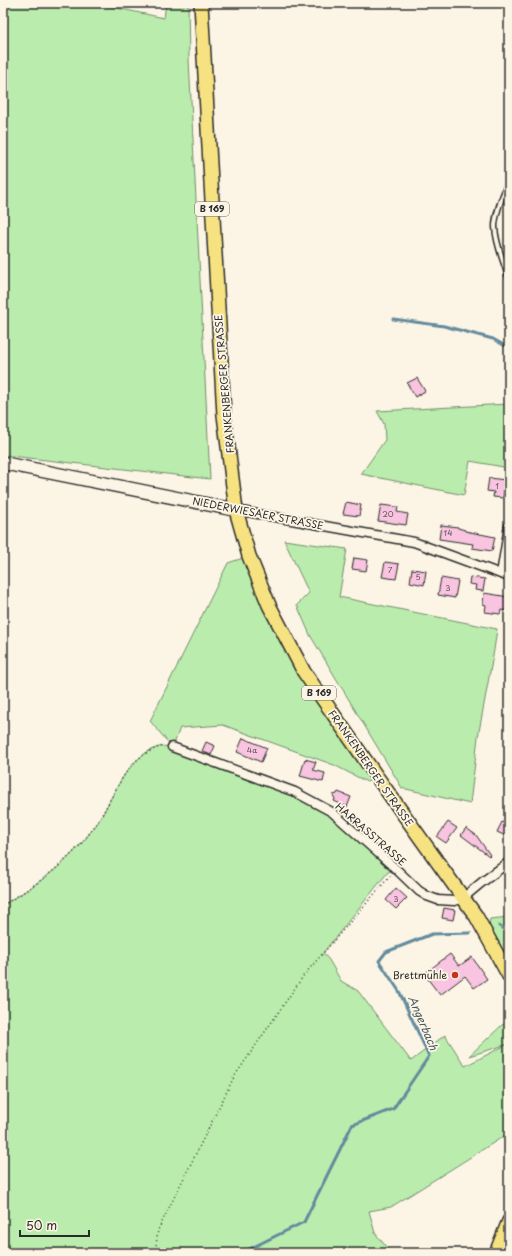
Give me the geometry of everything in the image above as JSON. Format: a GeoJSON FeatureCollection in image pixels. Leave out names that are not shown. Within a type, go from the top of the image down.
{"type":"FeatureCollection","features":[{"type":"Feature","properties":{"kind":"main road","name":"FRANKENBERGER STRASSE"},"geometry":{"type":"LineString","coordinates":[[201,3],[224,415],[236,510],[249,556],[269,605],[304,672],[476,916],[509,976]]}},
{"type":"Feature","properties":{"kind":"main road","name":"NIEDERWIESAER STRASSE"},"geometry":{"type":"LineString","coordinates":[[3,464],[236,510]]}},
{"type":"Feature","properties":{"kind":"main road"},"geometry":{"type":"LineString","coordinates":[[496,1253],[509,1222]]}},
{"type":"Feature","properties":{"kind":"street","name":"NIEDERWIESAER STRASSE"},"geometry":{"type":"LineString","coordinates":[[236,510],[414,542],[509,577]]}},
{"type":"Feature","properties":{"kind":"street"},"geometry":{"type":"LineString","coordinates":[[501,574],[509,526]]}},
{"type":"Feature","properties":{"kind":"street","name":"HARRASSTRASSE"},"geometry":{"type":"LineString","coordinates":[[172,747],[295,792],[332,812],[396,869],[419,892],[438,900],[454,901],[463,898]]}},
{"type":"Feature","properties":{"kind":"street"},"geometry":{"type":"LineString","coordinates":[[463,898],[509,862]]}},
{"type":"Feature","properties":{"kind":"lane"},"geometry":{"type":"LineString","coordinates":[[509,179],[495,227],[499,248],[509,279]]}},
{"type":"Feature","properties":{"kind":"path"},"geometry":{"type":"LineString","coordinates":[[3,905],[60,866],[80,845],[98,821],[120,781],[133,764],[146,753],[160,746],[172,747]]}},
{"type":"Feature","properties":{"kind":"path"},"geometry":{"type":"LineString","coordinates":[[155,1253],[158,1230],[234,1077],[304,975],[396,869]]}},
{"type":"Feature","properties":{"kind":"green space"},"geometry":{"type":"Polygon","coordinates":[[[5,3],[93,3],[164,18],[166,3],[188,3],[189,60],[210,479],[3,455],[3,7],[5,3]]]}},
{"type":"Feature","properties":{"kind":"green space"},"geometry":{"type":"Polygon","coordinates":[[[509,404],[509,468],[470,461],[464,495],[361,474],[385,440],[384,424],[377,411],[509,404]]]}},
{"type":"Feature","properties":{"kind":"green space"},"geometry":{"type":"Polygon","coordinates":[[[284,540],[347,549],[339,597],[497,629],[478,737],[470,804],[402,788],[310,635],[297,605],[309,593],[284,540]]]}},
{"type":"Feature","properties":{"kind":"green space"},"geometry":{"type":"Polygon","coordinates":[[[249,556],[269,605],[377,777],[367,782],[334,765],[223,725],[180,728],[174,744],[295,792],[332,812],[396,869],[388,872],[323,953],[329,960],[341,981],[358,991],[411,1061],[445,1035],[465,1066],[508,1044],[469,1056],[502,1025],[509,1022],[509,1133],[391,1207],[369,1211],[375,1233],[391,1253],[3,1253],[3,905],[44,878],[72,854],[99,821],[116,789],[138,759],[159,747],[172,747],[150,721],[228,563],[249,556]]]}},
{"type":"Feature","properties":{"kind":"green space"},"geometry":{"type":"Polygon","coordinates":[[[509,917],[509,965],[488,930],[490,919],[509,917]]]}},
{"type":"Feature","properties":{"kind":"building"},"geometry":{"type":"Polygon","coordinates":[[[417,378],[425,391],[415,397],[407,383],[417,378]]]}},
{"type":"Feature","properties":{"kind":"building"},"geometry":{"type":"Polygon","coordinates":[[[489,478],[506,480],[503,498],[493,497],[494,492],[487,491],[489,478]]]}},
{"type":"Feature","properties":{"kind":"building"},"geometry":{"type":"Polygon","coordinates":[[[346,502],[361,505],[359,516],[343,514],[346,502]]]}},
{"type":"Feature","properties":{"kind":"building"},"geometry":{"type":"Polygon","coordinates":[[[381,505],[398,507],[397,512],[408,514],[406,525],[378,521],[381,505]]]}},
{"type":"Feature","properties":{"kind":"building"},"geometry":{"type":"Polygon","coordinates":[[[441,525],[458,527],[465,531],[495,537],[492,551],[472,548],[473,544],[439,539],[441,525]]]}},
{"type":"Feature","properties":{"kind":"building"},"geometry":{"type":"Polygon","coordinates":[[[354,558],[368,560],[366,571],[352,569],[354,558]]]}},
{"type":"Feature","properties":{"kind":"building"},"geometry":{"type":"Polygon","coordinates":[[[385,562],[399,564],[396,579],[382,577],[385,562]]]}},
{"type":"Feature","properties":{"kind":"building"},"geometry":{"type":"Polygon","coordinates":[[[412,569],[426,571],[424,585],[410,582],[412,569]]]}},
{"type":"Feature","properties":{"kind":"building"},"geometry":{"type":"Polygon","coordinates":[[[470,577],[485,579],[483,591],[475,590],[476,585],[469,584],[470,577]]]}},
{"type":"Feature","properties":{"kind":"building"},"geometry":{"type":"Polygon","coordinates":[[[441,578],[458,581],[455,598],[438,595],[441,578]]]}},
{"type":"Feature","properties":{"kind":"building"},"geometry":{"type":"Polygon","coordinates":[[[484,593],[509,597],[509,611],[501,610],[500,614],[485,612],[486,605],[483,604],[484,593]]]}},
{"type":"Feature","properties":{"kind":"building"},"geometry":{"type":"Polygon","coordinates":[[[243,738],[267,748],[261,762],[237,752],[243,738]]]}},
{"type":"Feature","properties":{"kind":"building"},"geometry":{"type":"Polygon","coordinates":[[[206,742],[215,746],[211,755],[202,751],[206,742]]]}},
{"type":"Feature","properties":{"kind":"building"},"geometry":{"type":"Polygon","coordinates":[[[305,759],[316,762],[313,770],[325,773],[323,782],[300,776],[305,759]]]}},
{"type":"Feature","properties":{"kind":"building"},"geometry":{"type":"Polygon","coordinates":[[[338,792],[351,797],[347,807],[334,801],[335,799],[333,795],[337,794],[338,792]]]}},
{"type":"Feature","properties":{"kind":"building"},"geometry":{"type":"Polygon","coordinates":[[[448,822],[457,828],[446,843],[437,837],[448,822]]]}},
{"type":"Feature","properties":{"kind":"building"},"geometry":{"type":"Polygon","coordinates":[[[502,822],[509,825],[509,830],[506,836],[497,832],[502,822]]]}},
{"type":"Feature","properties":{"kind":"building"},"geometry":{"type":"Polygon","coordinates":[[[466,828],[476,835],[490,855],[489,856],[461,835],[466,828]]]}},
{"type":"Feature","properties":{"kind":"building"},"geometry":{"type":"Polygon","coordinates":[[[396,888],[407,898],[396,909],[386,900],[396,888]]]}},
{"type":"Feature","properties":{"kind":"building"},"geometry":{"type":"Polygon","coordinates":[[[444,908],[455,910],[453,920],[442,918],[444,908]]]}},
{"type":"Feature","properties":{"kind":"building","name":"Brettmühle"},"geometry":{"type":"Polygon","coordinates":[[[450,954],[459,966],[472,957],[487,979],[474,988],[465,976],[440,995],[424,974],[450,954]]]}},
{"type":"Feature","properties":{"kind":"waterway"},"geometry":{"type":"LineString","coordinates":[[393,319],[444,326],[493,339],[509,348]]}},
{"type":"Feature","properties":{"kind":"waterway","name":"Angerbach"},"geometry":{"type":"LineString","coordinates":[[499,926],[509,932]]}},
{"type":"Feature","properties":{"kind":"waterway","name":"Angerbach"},"geometry":{"type":"LineString","coordinates":[[241,1253],[304,1222],[352,1125],[393,1109],[429,1056],[399,991],[379,961],[386,952],[432,934],[470,933]]}},
{"type":"Feature","properties":{"kind":"place","name":"Brettmühle"},"geometry":{"type":"Point","coordinates":[455,975]}}]}
